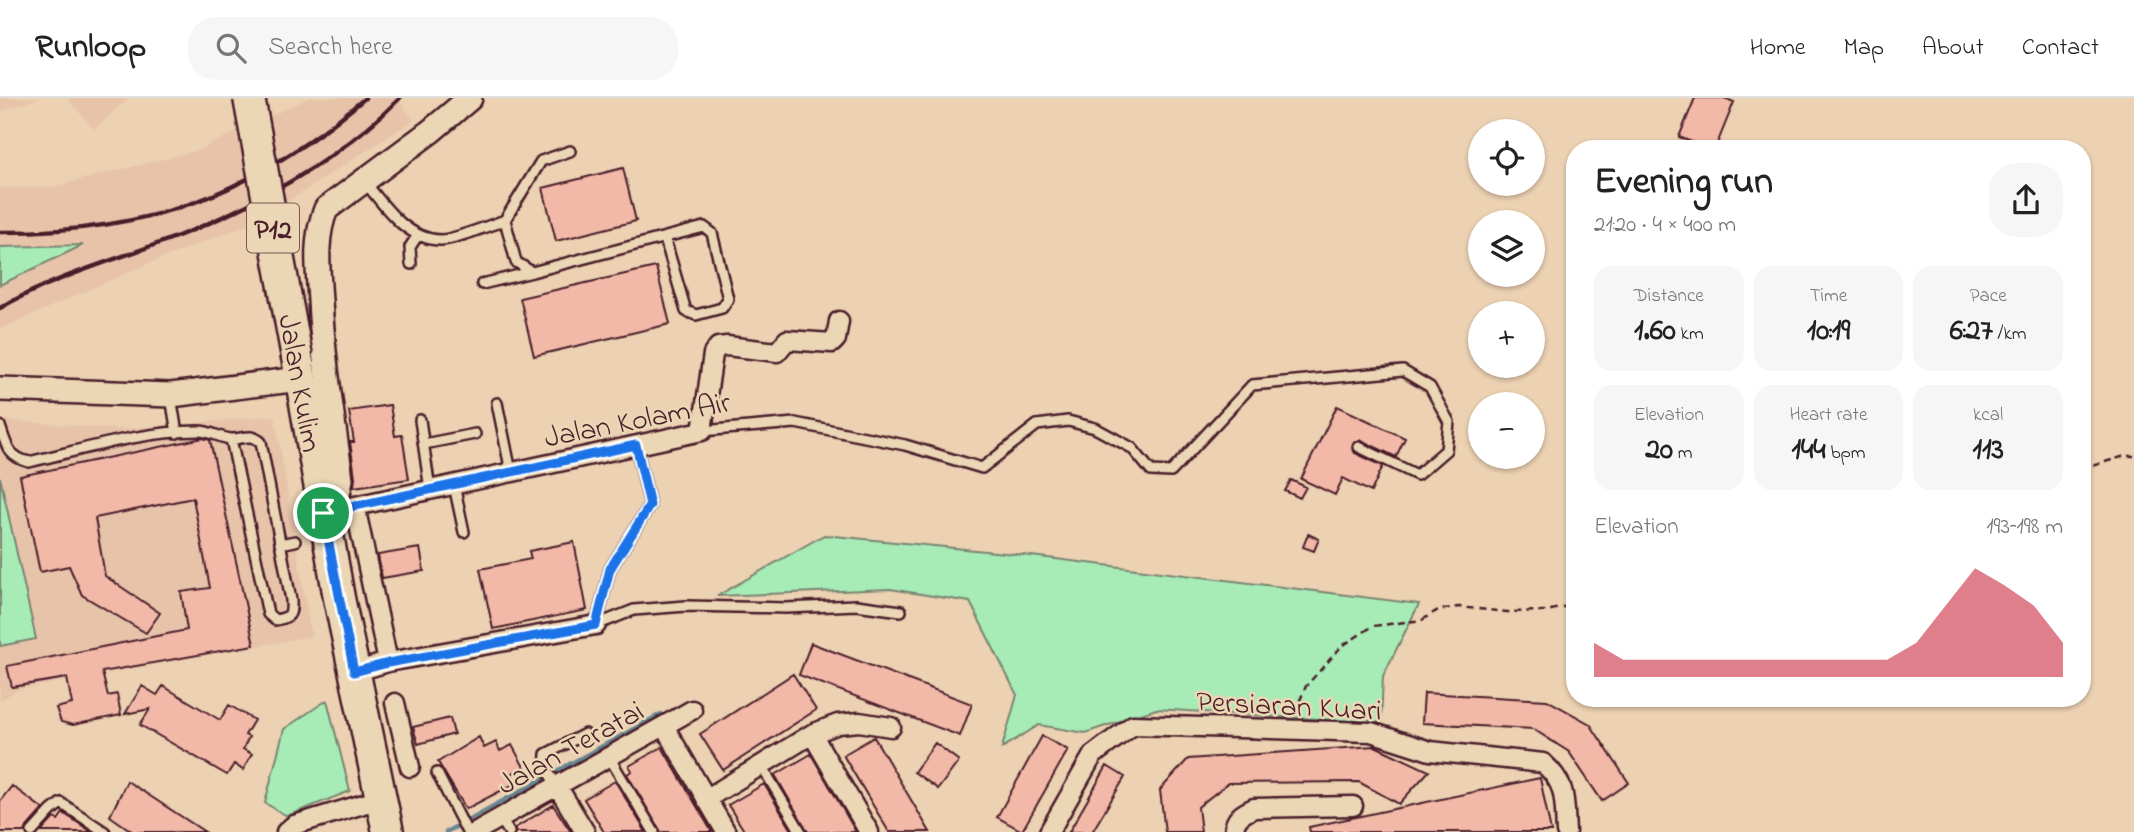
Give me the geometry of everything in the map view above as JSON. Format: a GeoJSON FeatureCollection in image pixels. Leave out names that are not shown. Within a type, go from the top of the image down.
{"type":"FeatureCollection","features":[{"type":"Feature","properties":{"kind":"main road","name":"Jalan Kulim"},"geometry":{"type":"LineString","coordinates":[[249,98],[323,513],[388,832]]}},
{"type":"Feature","properties":{"kind":"street"},"geometry":{"type":"LineString","coordinates":[[323,513],[338,494],[341,479],[322,344],[318,267],[319,234],[326,209],[431,131],[470,98]]}},
{"type":"Feature","properties":{"kind":"street"},"geometry":{"type":"LineString","coordinates":[[702,431],[713,354],[718,347],[777,352],[787,340],[832,343],[836,339],[839,321]]}},
{"type":"Feature","properties":{"kind":"street"},"geometry":{"type":"LineString","coordinates":[[0,389],[171,395],[298,368]]}},
{"type":"Feature","properties":{"kind":"street","name":"Jalan Kolam Air"},"geometry":{"type":"LineString","coordinates":[[323,513],[702,431]]}},
{"type":"Feature","properties":{"kind":"street"},"geometry":{"type":"LineString","coordinates":[[355,506],[388,663]]}},
{"type":"Feature","properties":{"kind":"street"},"geometry":{"type":"LineString","coordinates":[[354,672],[388,663],[596,625]]}},
{"type":"Feature","properties":{"kind":"street"},"geometry":{"type":"LineString","coordinates":[[395,703],[410,767]]}},
{"type":"Feature","properties":{"kind":"street","name":"Jalan Teratai"},"geometry":{"type":"LineString","coordinates":[[475,832],[504,825],[556,786],[692,710]]}},
{"type":"Feature","properties":{"kind":"street"},"geometry":{"type":"LineString","coordinates":[[706,799],[812,734],[838,724],[859,722],[891,727]]}},
{"type":"Feature","properties":{"kind":"street","name":"Persiaran Kuari"},"geometry":{"type":"LineString","coordinates":[[1049,832],[1093,755],[1133,725],[1371,732],[1430,751],[1543,763],[1555,773],[1564,790],[1566,832]]}},
{"type":"Feature","properties":{"kind":"street"},"geometry":{"type":"LineString","coordinates":[[664,726],[726,832]]}},
{"type":"Feature","properties":{"kind":"street"},"geometry":{"type":"LineString","coordinates":[[812,734],[869,832]]}},
{"type":"Feature","properties":{"kind":"street"},"geometry":{"type":"LineString","coordinates":[[369,743],[402,736]]}},
{"type":"Feature","properties":{"kind":"street"},"geometry":{"type":"LineString","coordinates":[[556,786],[584,832]]}},
{"type":"Feature","properties":{"kind":"street"},"geometry":{"type":"LineString","coordinates":[[286,832],[294,825],[380,799]]}},
{"type":"Feature","properties":{"kind":"street"},"geometry":{"type":"LineString","coordinates":[[1234,832],[1240,816],[1254,808],[1353,806]]}},
{"type":"Feature","properties":{"kind":"lane"},"geometry":{"type":"LineString","coordinates":[[364,180],[394,218],[418,235],[442,240],[505,220],[541,161],[570,151]]}},
{"type":"Feature","properties":{"kind":"lane"},"geometry":{"type":"LineString","coordinates":[[505,220],[516,262],[532,272]]}},
{"type":"Feature","properties":{"kind":"lane"},"geometry":{"type":"LineString","coordinates":[[482,284],[704,228],[712,233],[728,299],[722,308],[696,315],[686,311],[665,239]]}},
{"type":"Feature","properties":{"kind":"lane"},"geometry":{"type":"LineString","coordinates":[[411,264],[410,247],[418,235]]}},
{"type":"Feature","properties":{"kind":"lane","name":"Jalan Kolam Air"},"geometry":{"type":"LineString","coordinates":[[702,431],[795,423],[905,445],[982,468],[1037,425],[1068,421],[1095,428],[1132,448],[1151,471],[1171,472],[1252,385],[1403,371],[1430,387],[1449,422],[1446,450],[1417,475],[1359,447]]}},
{"type":"Feature","properties":{"kind":"lane"},"geometry":{"type":"LineString","coordinates":[[171,395],[177,433]]}},
{"type":"Feature","properties":{"kind":"lane"},"geometry":{"type":"LineString","coordinates":[[496,403],[511,472]]}},
{"type":"Feature","properties":{"kind":"lane"},"geometry":{"type":"LineString","coordinates":[[421,420],[430,490]]}},
{"type":"Feature","properties":{"kind":"lane"},"geometry":{"type":"LineString","coordinates":[[0,426],[6,448],[18,459],[30,462],[146,435],[202,431],[231,439],[247,436],[256,438],[261,442],[280,544],[291,606],[289,617],[275,620],[268,614],[231,439]]}},
{"type":"Feature","properties":{"kind":"lane"},"geometry":{"type":"LineString","coordinates":[[424,444],[475,434]]}},
{"type":"Feature","properties":{"kind":"lane"},"geometry":{"type":"LineString","coordinates":[[596,625],[610,569],[650,505],[636,445]]}},
{"type":"Feature","properties":{"kind":"lane"},"geometry":{"type":"LineString","coordinates":[[454,485],[464,532]]}},
{"type":"Feature","properties":{"kind":"lane"},"geometry":{"type":"LineString","coordinates":[[280,544],[295,541]]}},
{"type":"Feature","properties":{"kind":"lane"},"geometry":{"type":"LineString","coordinates":[[596,625],[634,610],[687,606],[786,608],[856,605],[901,611]]}},
{"type":"Feature","properties":{"kind":"lane"},"geometry":{"type":"LineString","coordinates":[[556,786],[545,766],[546,754],[585,734]]}},
{"type":"Feature","properties":{"kind":"lane"},"geometry":{"type":"LineString","coordinates":[[608,757],[654,832]]}},
{"type":"Feature","properties":{"kind":"lane"},"geometry":{"type":"LineString","coordinates":[[761,765],[801,832]]}},
{"type":"Feature","properties":{"kind":"lane"},"geometry":{"type":"LineString","coordinates":[[437,773],[467,832]]}},
{"type":"Feature","properties":{"kind":"lane"},"geometry":{"type":"LineString","coordinates":[[32,832],[61,803],[105,832]]}},
{"type":"Feature","properties":{"kind":"path"},"geometry":{"type":"LineString","coordinates":[[2091,466],[2134,456]]}},
{"type":"Feature","properties":{"kind":"path"},"geometry":{"type":"LineString","coordinates":[[1288,729],[1307,686],[1342,646],[1373,626],[1422,620],[1438,610],[1458,607],[1507,612],[1547,611],[1566,606]]}},
{"type":"Feature","properties":{"kind":"shaded area"},"geometry":{"type":"Polygon","coordinates":[[[0,98],[39,98],[0,112],[0,98]]]}},
{"type":"Feature","properties":{"kind":"shaded area"},"geometry":{"type":"Polygon","coordinates":[[[67,98],[129,98],[94,129],[67,98]]]}},
{"type":"Feature","properties":{"kind":"shaded area"},"geometry":{"type":"Polygon","coordinates":[[[309,98],[397,98],[414,120],[257,221],[152,262],[0,329],[0,188],[51,187],[196,151],[309,98]]]}},
{"type":"Feature","properties":{"kind":"shaded area"},"geometry":{"type":"Polygon","coordinates":[[[275,416],[311,636],[17,690],[0,701],[0,420],[120,429],[275,416]]]}},
{"type":"Feature","properties":{"kind":"green space"},"geometry":{"type":"Polygon","coordinates":[[[83,245],[0,285],[0,247],[83,245]]]}},
{"type":"Feature","properties":{"kind":"green space"},"geometry":{"type":"Polygon","coordinates":[[[0,477],[36,639],[0,646],[0,477]]]}},
{"type":"Feature","properties":{"kind":"green space"},"geometry":{"type":"Polygon","coordinates":[[[824,535],[1015,554],[1419,604],[1383,676],[1381,723],[1156,709],[1085,733],[1039,725],[1002,748],[1017,695],[970,602],[890,589],[717,596],[824,535]]]}},
{"type":"Feature","properties":{"kind":"green space"},"geometry":{"type":"Polygon","coordinates":[[[327,700],[350,791],[287,816],[265,803],[284,729],[327,700]]]}},
{"type":"Feature","properties":{"kind":"building"},"geometry":{"type":"Polygon","coordinates":[[[1695,98],[1724,98],[1734,102],[1719,140],[1686,140],[1679,137],[1695,98]]]}},
{"type":"Feature","properties":{"kind":"building"},"geometry":{"type":"Polygon","coordinates":[[[623,168],[636,221],[556,241],[543,188],[623,168]]]}},
{"type":"Feature","properties":{"kind":"building"},"geometry":{"type":"Polygon","coordinates":[[[656,267],[670,324],[534,356],[520,298],[656,267]]]}},
{"type":"Feature","properties":{"kind":"building"},"geometry":{"type":"Polygon","coordinates":[[[390,405],[395,436],[402,435],[409,479],[354,487],[350,442],[354,442],[349,411],[390,405]]]}},
{"type":"Feature","properties":{"kind":"building"},"geometry":{"type":"Polygon","coordinates":[[[1337,406],[1405,438],[1396,457],[1361,440],[1353,443],[1355,453],[1383,466],[1371,492],[1343,478],[1335,495],[1301,479],[1337,406]]]}},
{"type":"Feature","properties":{"kind":"building"},"geometry":{"type":"Polygon","coordinates":[[[203,438],[210,440],[254,645],[102,672],[108,696],[117,694],[121,715],[73,725],[61,722],[56,708],[72,704],[67,678],[12,687],[7,666],[187,630],[181,592],[210,588],[193,498],[95,518],[105,576],[160,613],[146,633],[82,595],[69,566],[40,572],[20,476],[203,438]]]}},
{"type":"Feature","properties":{"kind":"building"},"geometry":{"type":"Polygon","coordinates":[[[1291,480],[1306,487],[1300,498],[1285,491],[1291,480]]]}},
{"type":"Feature","properties":{"kind":"building"},"geometry":{"type":"Polygon","coordinates":[[[1308,534],[1319,539],[1314,551],[1303,547],[1308,534]]]}},
{"type":"Feature","properties":{"kind":"building"},"geometry":{"type":"Polygon","coordinates":[[[574,542],[587,610],[493,629],[480,569],[531,559],[529,551],[574,542]]]}},
{"type":"Feature","properties":{"kind":"building"},"geometry":{"type":"Polygon","coordinates":[[[420,548],[424,571],[382,578],[378,555],[420,548]]]}},
{"type":"Feature","properties":{"kind":"building"},"geometry":{"type":"Polygon","coordinates":[[[811,643],[972,704],[960,736],[799,675],[811,643]]]}},
{"type":"Feature","properties":{"kind":"building"},"geometry":{"type":"Polygon","coordinates":[[[793,674],[816,710],[723,770],[700,734],[793,674]]]}},
{"type":"Feature","properties":{"kind":"building"},"geometry":{"type":"Polygon","coordinates":[[[142,686],[157,695],[163,686],[220,720],[229,705],[254,720],[245,735],[249,737],[243,749],[252,754],[243,770],[234,764],[227,775],[140,725],[150,709],[125,714],[142,686]]]}},
{"type":"Feature","properties":{"kind":"building"},"geometry":{"type":"Polygon","coordinates":[[[1424,693],[1547,700],[1590,724],[1629,783],[1602,801],[1569,752],[1533,729],[1422,723],[1424,693]]]}},
{"type":"Feature","properties":{"kind":"building"},"geometry":{"type":"Polygon","coordinates":[[[450,718],[454,734],[418,744],[413,727],[450,718]]]}},
{"type":"Feature","properties":{"kind":"building"},"geometry":{"type":"Polygon","coordinates":[[[1042,736],[1068,750],[1022,831],[997,817],[1042,736]]]}},
{"type":"Feature","properties":{"kind":"building"},"geometry":{"type":"Polygon","coordinates":[[[479,737],[484,748],[496,742],[500,751],[512,745],[524,767],[511,774],[516,783],[466,809],[438,762],[479,737]]]}},
{"type":"Feature","properties":{"kind":"building"},"geometry":{"type":"Polygon","coordinates":[[[874,737],[930,832],[889,832],[843,755],[874,737]]]}},
{"type":"Feature","properties":{"kind":"building"},"geometry":{"type":"Polygon","coordinates":[[[935,743],[959,761],[938,789],[914,772],[935,743]]]}},
{"type":"Feature","properties":{"kind":"building"},"geometry":{"type":"Polygon","coordinates":[[[1375,746],[1429,771],[1399,804],[1359,782],[1228,783],[1198,807],[1201,832],[1165,832],[1160,790],[1188,759],[1375,746]]]}},
{"type":"Feature","properties":{"kind":"building"},"geometry":{"type":"Polygon","coordinates":[[[662,747],[712,832],[661,832],[627,774],[632,771],[629,766],[662,747]]]}},
{"type":"Feature","properties":{"kind":"building"},"geometry":{"type":"Polygon","coordinates":[[[811,754],[856,832],[808,832],[775,775],[811,754]]]}},
{"type":"Feature","properties":{"kind":"building"},"geometry":{"type":"Polygon","coordinates":[[[1107,766],[1125,777],[1092,832],[1069,832],[1107,766]]]}},
{"type":"Feature","properties":{"kind":"building"},"geometry":{"type":"Polygon","coordinates":[[[1540,778],[1551,832],[1310,832],[1309,827],[1540,778]]]}},
{"type":"Feature","properties":{"kind":"building"},"geometry":{"type":"Polygon","coordinates":[[[127,781],[205,832],[133,832],[110,816],[127,781]]]}},
{"type":"Feature","properties":{"kind":"building"},"geometry":{"type":"Polygon","coordinates":[[[615,781],[646,832],[604,832],[584,799],[615,781]]]}},
{"type":"Feature","properties":{"kind":"building"},"geometry":{"type":"Polygon","coordinates":[[[764,784],[793,832],[745,832],[728,805],[764,784]]]}},
{"type":"Feature","properties":{"kind":"building"},"geometry":{"type":"Polygon","coordinates":[[[12,786],[43,809],[25,832],[0,832],[0,801],[12,786]]]}},
{"type":"Feature","properties":{"kind":"building"},"geometry":{"type":"Polygon","coordinates":[[[553,805],[571,832],[516,832],[515,828],[553,805]]]}},
{"type":"Feature","properties":{"kind":"building"},"geometry":{"type":"Polygon","coordinates":[[[63,813],[92,832],[41,832],[63,813]]]}},
{"type":"Feature","properties":{"kind":"waterway"},"geometry":{"type":"LineString","coordinates":[[446,832],[661,714]]}},
{"type":"Feature","properties":{"kind":"railway"},"geometry":{"type":"LineString","coordinates":[[0,232],[54,231],[104,225],[151,216],[196,202],[281,160],[323,132],[365,98]]}},
{"type":"Feature","properties":{"kind":"railway"},"geometry":{"type":"LineString","coordinates":[[0,308],[70,275],[193,230],[277,190],[354,139],[400,98]]}},
{"type":"Feature","properties":{"kind":"route"},"geometry":{"type":"LineString","coordinates":[[636,445],[650,505],[610,569],[596,625],[388,663],[354,672],[323,513],[636,445]]}}]}
